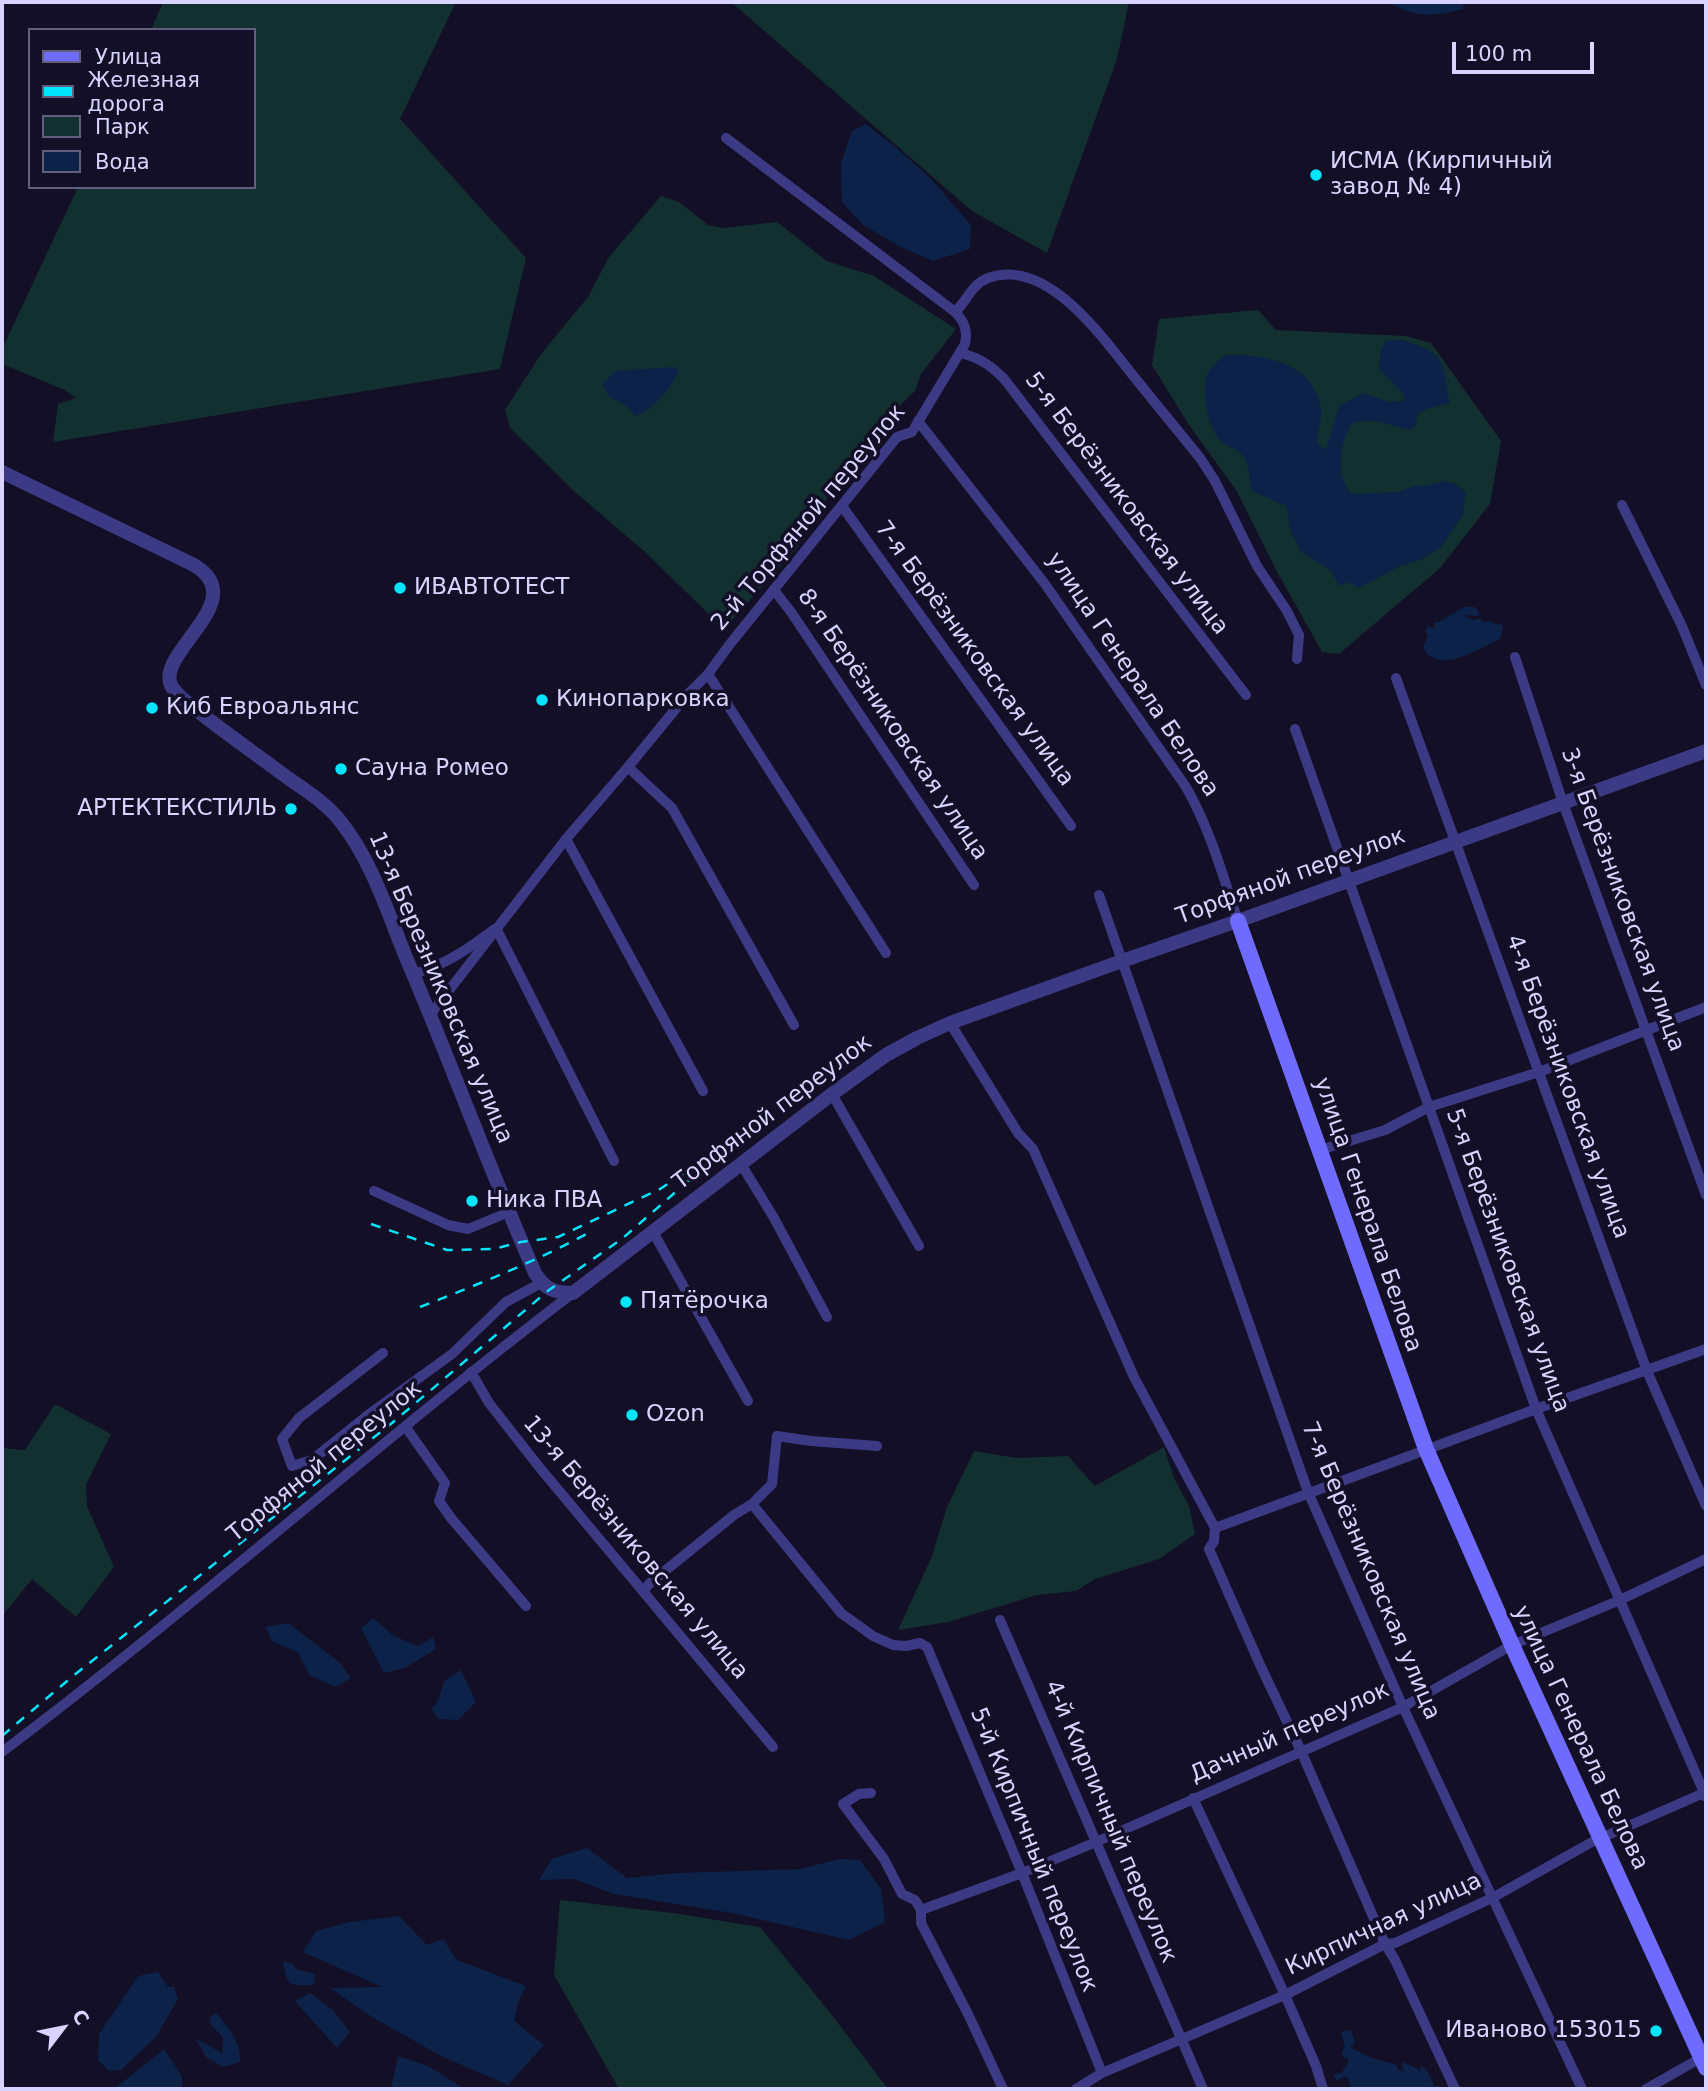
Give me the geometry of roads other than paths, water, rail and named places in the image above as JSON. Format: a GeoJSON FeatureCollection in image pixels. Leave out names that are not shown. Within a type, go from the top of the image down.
{"type":"FeatureCollection","features":[{"type":"Feature","properties":{"kind":"main road","name":"улица Генерала Белова"},"geometry":{"type":"LineString","coordinates":[[1238,921],[1426,1449],[1512,1645],[1705,2060]]}},
{"type":"Feature","properties":{"kind":"street"},"geometry":{"type":"LineString","coordinates":[[726,138],[955,312],[964,323],[966,331],[961,353]]}},
{"type":"Feature","properties":{"kind":"street"},"geometry":{"type":"LineString","coordinates":[[955,312],[964,303],[972,288],[981,282],[990,277],[1011,275],[1033,279],[1084,316],[1200,458],[1215,481],[1257,566],[1287,611],[1299,635],[1297,659]]}},
{"type":"Feature","properties":{"kind":"street","name":"2-й Торфяной переулок"},"geometry":{"type":"LineString","coordinates":[[430,1015],[566,839],[687,695],[708,674],[897,437],[912,432],[961,353]]}},
{"type":"Feature","properties":{"kind":"street","name":"5-я Берёзниковская улица"},"geometry":{"type":"LineString","coordinates":[[961,353],[993,367],[1005,380],[1246,695]]}},
{"type":"Feature","properties":{"kind":"street","name":"улица Генерала Белова"},"geometry":{"type":"LineString","coordinates":[[918,421],[1045,584],[1186,787],[1209,836],[1238,921]]}},
{"type":"Feature","properties":{"kind":"street","name":"13-я Березниковская улица"},"geometry":{"type":"LineString","coordinates":[[2,472],[194,565],[208,576],[214,589],[212,602],[174,664],[169,676],[170,683],[180,695],[224,732],[317,799],[340,820],[363,857],[414,974],[509,1212],[541,1283]]}},
{"type":"Feature","properties":{"kind":"street"},"geometry":{"type":"LineString","coordinates":[[1622,505],[1681,624],[1706,685]]}},
{"type":"Feature","properties":{"kind":"street","name":"7-я Берёзниковская улица"},"geometry":{"type":"LineString","coordinates":[[842,506],[1071,826]]}},
{"type":"Feature","properties":{"kind":"street","name":"8-я Берёзниковская улица"},"geometry":{"type":"LineString","coordinates":[[774,590],[974,885]]}},
{"type":"Feature","properties":{"kind":"street","name":"3-я Берёзниковская улица"},"geometry":{"type":"LineString","coordinates":[[1515,657],[1563,803],[1706,1195]]}},
{"type":"Feature","properties":{"kind":"street"},"geometry":{"type":"LineString","coordinates":[[708,674],[886,953]]}},
{"type":"Feature","properties":{"kind":"street","name":"4-я Берёзниковская улица"},"geometry":{"type":"LineString","coordinates":[[1396,678],[1647,1371],[1706,1506]]}},
{"type":"Feature","properties":{"kind":"street","name":"5-я Берёзниковская улица"},"geometry":{"type":"LineString","coordinates":[[1295,729],[1536,1409],[1706,1794]]}},
{"type":"Feature","properties":{"kind":"street","name":"Торфяной переулок"},"geometry":{"type":"LineString","coordinates":[[2,1752],[139,1644],[471,1372],[886,1055],[950,1023],[1706,751]]}},
{"type":"Feature","properties":{"kind":"street"},"geometry":{"type":"LineString","coordinates":[[628,767],[671,808],[794,1026]]}},
{"type":"Feature","properties":{"kind":"street"},"geometry":{"type":"LineString","coordinates":[[566,839],[703,1091]]}},
{"type":"Feature","properties":{"kind":"street","name":"7-я Берёзниковская улица"},"geometry":{"type":"LineString","coordinates":[[1099,895],[1308,1492],[1403,1707],[1582,2089]]}},
{"type":"Feature","properties":{"kind":"street"},"geometry":{"type":"LineString","coordinates":[[496,928],[614,1161]]}},
{"type":"Feature","properties":{"kind":"street","name":"2-й Торфяной переулок"},"geometry":{"type":"LineString","coordinates":[[414,974],[438,967],[496,928]]}},
{"type":"Feature","properties":{"kind":"street"},"geometry":{"type":"LineString","coordinates":[[1320,1150],[1385,1130],[1429,1107],[1539,1072],[1706,1007]]}},
{"type":"Feature","properties":{"kind":"street"},"geometry":{"type":"LineString","coordinates":[[950,1023],[1018,1133],[1033,1149],[1134,1377],[1215,1528],[1214,1541],[1209,1549],[1385,1944],[1455,2089]]}},
{"type":"Feature","properties":{"kind":"street"},"geometry":{"type":"LineString","coordinates":[[832,1094],[919,1246]]}},
{"type":"Feature","properties":{"kind":"street"},"geometry":{"type":"LineString","coordinates":[[741,1164],[774,1218],[827,1317]]}},
{"type":"Feature","properties":{"kind":"street"},"geometry":{"type":"LineString","coordinates":[[374,1191],[448,1225],[468,1229],[509,1212]]}},
{"type":"Feature","properties":{"kind":"street"},"geometry":{"type":"LineString","coordinates":[[653,1232],[748,1401]]}},
{"type":"Feature","properties":{"kind":"street"},"geometry":{"type":"LineString","coordinates":[[383,1353],[293,1425],[282,1440],[292,1466],[312,1460],[452,1354],[506,1302],[541,1283],[549,1290],[573,1293]]}},
{"type":"Feature","properties":{"kind":"street"},"geometry":{"type":"LineString","coordinates":[[1215,1528],[1706,1349]]}},
{"type":"Feature","properties":{"kind":"street","name":"13-я Берёзниковская улица"},"geometry":{"type":"LineString","coordinates":[[471,1372],[489,1403],[540,1468],[773,1747]]}},
{"type":"Feature","properties":{"kind":"street"},"geometry":{"type":"LineString","coordinates":[[405,1426],[445,1483],[439,1502],[526,1606]]}},
{"type":"Feature","properties":{"kind":"street"},"geometry":{"type":"LineString","coordinates":[[644,1590],[723,1523],[752,1504],[772,1484],[777,1436],[877,1446]]}},
{"type":"Feature","properties":{"kind":"street","name":"5-й Кирпичный переулок"},"geometry":{"type":"LineString","coordinates":[[752,1504],[849,1619],[873,1636],[893,1645],[925,1644],[1022,1873],[1102,2073]]}},
{"type":"Feature","properties":{"kind":"street","name":"Дачный переулок"},"geometry":{"type":"LineString","coordinates":[[921,1909],[1022,1873],[1096,1842],[1403,1707],[1512,1645],[1620,1600],[1706,1559]]}},
{"type":"Feature","properties":{"kind":"street","name":"4-й Кирпичный переулок"},"geometry":{"type":"LineString","coordinates":[[1000,1620],[1203,2089]]}},
{"type":"Feature","properties":{"kind":"street"},"geometry":{"type":"LineString","coordinates":[[871,1793],[859,1794],[844,1804],[884,1859],[902,1894],[915,1900],[921,1909],[921,1923],[1003,2089]]}},
{"type":"Feature","properties":{"kind":"street","name":"Кирпичная улица"},"geometry":{"type":"LineString","coordinates":[[1076,2089],[1102,2073],[1285,1995],[1385,1944],[1395,1943],[1492,1898],[1601,1838],[1706,1794]]}},
{"type":"Feature","properties":{"kind":"street"},"geometry":{"type":"LineString","coordinates":[[1194,1798],[1285,1995],[1316,2066],[1323,2089]]}},
{"type":"Feature","properties":{"kind":"street"},"geometry":{"type":"LineString","coordinates":[[1646,2089],[1705,2060]]}},
{"type":"Feature","properties":{"kind":"water"},"geometry":{"type":"Polygon","coordinates":[[[1388,2],[1464,2],[1463,9],[1433,15],[1408,11],[1388,2]]]}},
{"type":"Feature","properties":{"kind":"water"},"geometry":{"type":"Polygon","coordinates":[[[866,124],[931,179],[971,225],[970,249],[933,261],[901,247],[863,225],[842,202],[841,163],[852,131],[866,124]]]}},
{"type":"Feature","properties":{"kind":"water"},"geometry":{"type":"Polygon","coordinates":[[[1402,340],[1428,350],[1440,361],[1450,403],[1426,409],[1417,415],[1416,426],[1409,430],[1372,421],[1351,424],[1340,460],[1343,477],[1351,494],[1398,492],[1445,481],[1455,484],[1466,492],[1463,514],[1440,548],[1420,560],[1398,567],[1359,588],[1349,582],[1340,586],[1329,569],[1301,552],[1291,532],[1286,506],[1252,491],[1245,459],[1215,433],[1205,399],[1205,382],[1210,369],[1226,355],[1271,359],[1298,371],[1309,380],[1316,392],[1321,408],[1318,445],[1326,449],[1339,406],[1364,393],[1389,402],[1404,401],[1404,395],[1379,369],[1381,349],[1386,341],[1402,340]]]}},
{"type":"Feature","properties":{"kind":"water"},"geometry":{"type":"Polygon","coordinates":[[[675,367],[679,372],[666,392],[648,409],[635,416],[628,407],[609,396],[602,385],[615,371],[675,367]]]}},
{"type":"Feature","properties":{"kind":"water"},"geometry":{"type":"Polygon","coordinates":[[[1464,607],[1475,607],[1480,614],[1466,615],[1467,618],[1479,618],[1498,625],[1501,623],[1503,627],[1500,639],[1449,660],[1430,656],[1423,648],[1428,626],[1435,629],[1434,622],[1439,622],[1464,607]]]}},
{"type":"Feature","properties":{"kind":"water"},"geometry":{"type":"Polygon","coordinates":[[[373,1618],[394,1636],[418,1646],[433,1637],[436,1649],[405,1668],[384,1673],[361,1628],[373,1618]]]}},
{"type":"Feature","properties":{"kind":"water"},"geometry":{"type":"Polygon","coordinates":[[[288,1623],[339,1662],[351,1678],[336,1687],[309,1675],[298,1652],[273,1642],[265,1627],[288,1623]]]}},
{"type":"Feature","properties":{"kind":"water"},"geometry":{"type":"Polygon","coordinates":[[[461,1670],[476,1702],[458,1720],[438,1719],[432,1709],[439,1699],[444,1681],[461,1670]]]}},
{"type":"Feature","properties":{"kind":"water"},"geometry":{"type":"Polygon","coordinates":[[[587,1848],[627,1878],[677,1873],[800,1869],[840,1859],[860,1860],[881,1889],[885,1922],[849,1940],[732,1913],[614,1894],[574,1879],[539,1880],[552,1859],[587,1848]]]}},
{"type":"Feature","properties":{"kind":"water"},"geometry":{"type":"Polygon","coordinates":[[[399,1916],[427,1945],[443,1939],[457,1960],[526,1986],[514,2021],[544,2045],[508,2085],[441,2056],[372,2017],[330,1988],[382,1987],[303,1952],[316,1931],[350,1922],[399,1916]]]}},
{"type":"Feature","properties":{"kind":"water"},"geometry":{"type":"Polygon","coordinates":[[[283,1961],[292,1963],[296,1969],[315,1974],[314,1985],[291,1984],[286,1977],[283,1961]]]}},
{"type":"Feature","properties":{"kind":"water"},"geometry":{"type":"Polygon","coordinates":[[[158,1972],[168,1987],[174,1987],[178,1999],[156,2037],[121,2070],[109,2071],[98,2060],[99,2034],[138,1976],[158,1972]]]}},
{"type":"Feature","properties":{"kind":"water"},"geometry":{"type":"Polygon","coordinates":[[[310,1993],[333,2010],[350,2032],[337,2048],[295,2001],[310,1993]]]}},
{"type":"Feature","properties":{"kind":"water"},"geometry":{"type":"Polygon","coordinates":[[[216,2013],[236,2041],[240,2062],[223,2067],[206,2057],[195,2038],[222,2053],[223,2037],[211,2025],[209,2018],[216,2013]]]}},
{"type":"Feature","properties":{"kind":"water"},"geometry":{"type":"Polygon","coordinates":[[[1351,2030],[1355,2042],[1351,2048],[1372,2058],[1395,2064],[1404,2072],[1404,2062],[1421,2071],[1421,2065],[1427,2070],[1434,2086],[1439,2086],[1440,2089],[1350,2089],[1349,2079],[1344,2076],[1337,2081],[1333,2074],[1341,2073],[1348,2064],[1348,2058],[1344,2058],[1341,2053],[1345,2047],[1341,2032],[1351,2030]]]}},
{"type":"Feature","properties":{"kind":"water"},"geometry":{"type":"Polygon","coordinates":[[[164,2049],[182,2076],[182,2089],[114,2089],[164,2049]]]}},
{"type":"Feature","properties":{"kind":"water"},"geometry":{"type":"Polygon","coordinates":[[[398,2056],[428,2066],[465,2089],[391,2089],[398,2056]]]}},
{"type":"Feature","properties":{"kind":"railway"},"geometry":{"type":"LineString","coordinates":[[371,1224],[447,1250],[494,1249],[558,1237],[660,1189],[749,1135]]}},
{"type":"Feature","properties":{"kind":"railway"},"geometry":{"type":"LineString","coordinates":[[2,1736],[73,1676],[392,1423],[549,1290],[623,1238],[695,1175]]}},
{"type":"Feature","properties":{"kind":"railway"},"geometry":{"type":"LineString","coordinates":[[420,1307],[486,1281],[592,1231]]}},
{"type":"Feature","properties":{"kind":"place","name":"ИСМА (Кирпичный завод № 4)"},"geometry":{"type":"Point","coordinates":[1316,175]}},
{"type":"Feature","properties":{"kind":"place","name":"ИВАВТОТЕСТ"},"geometry":{"type":"Point","coordinates":[400,588]}},
{"type":"Feature","properties":{"kind":"place","name":"Кинопарковка"},"geometry":{"type":"Point","coordinates":[542,700]}},
{"type":"Feature","properties":{"kind":"place","name":"Киб Евроальянс"},"geometry":{"type":"Point","coordinates":[152,708]}},
{"type":"Feature","properties":{"kind":"place","name":"Сауна Ромео"},"geometry":{"type":"Point","coordinates":[341,769]}},
{"type":"Feature","properties":{"kind":"place","name":"АРТЕКТЕКСТИЛЬ"},"geometry":{"type":"Point","coordinates":[291,809]}},
{"type":"Feature","properties":{"kind":"place","name":"Ника ПВА"},"geometry":{"type":"Point","coordinates":[472,1201]}},
{"type":"Feature","properties":{"kind":"place","name":"Пятёрочка"},"geometry":{"type":"Point","coordinates":[626,1302]}},
{"type":"Feature","properties":{"kind":"place","name":"Ozon"},"geometry":{"type":"Point","coordinates":[632,1415]}},
{"type":"Feature","properties":{"kind":"place","name":"Иваново 153015"},"geometry":{"type":"Point","coordinates":[1656,2031]}}]}
